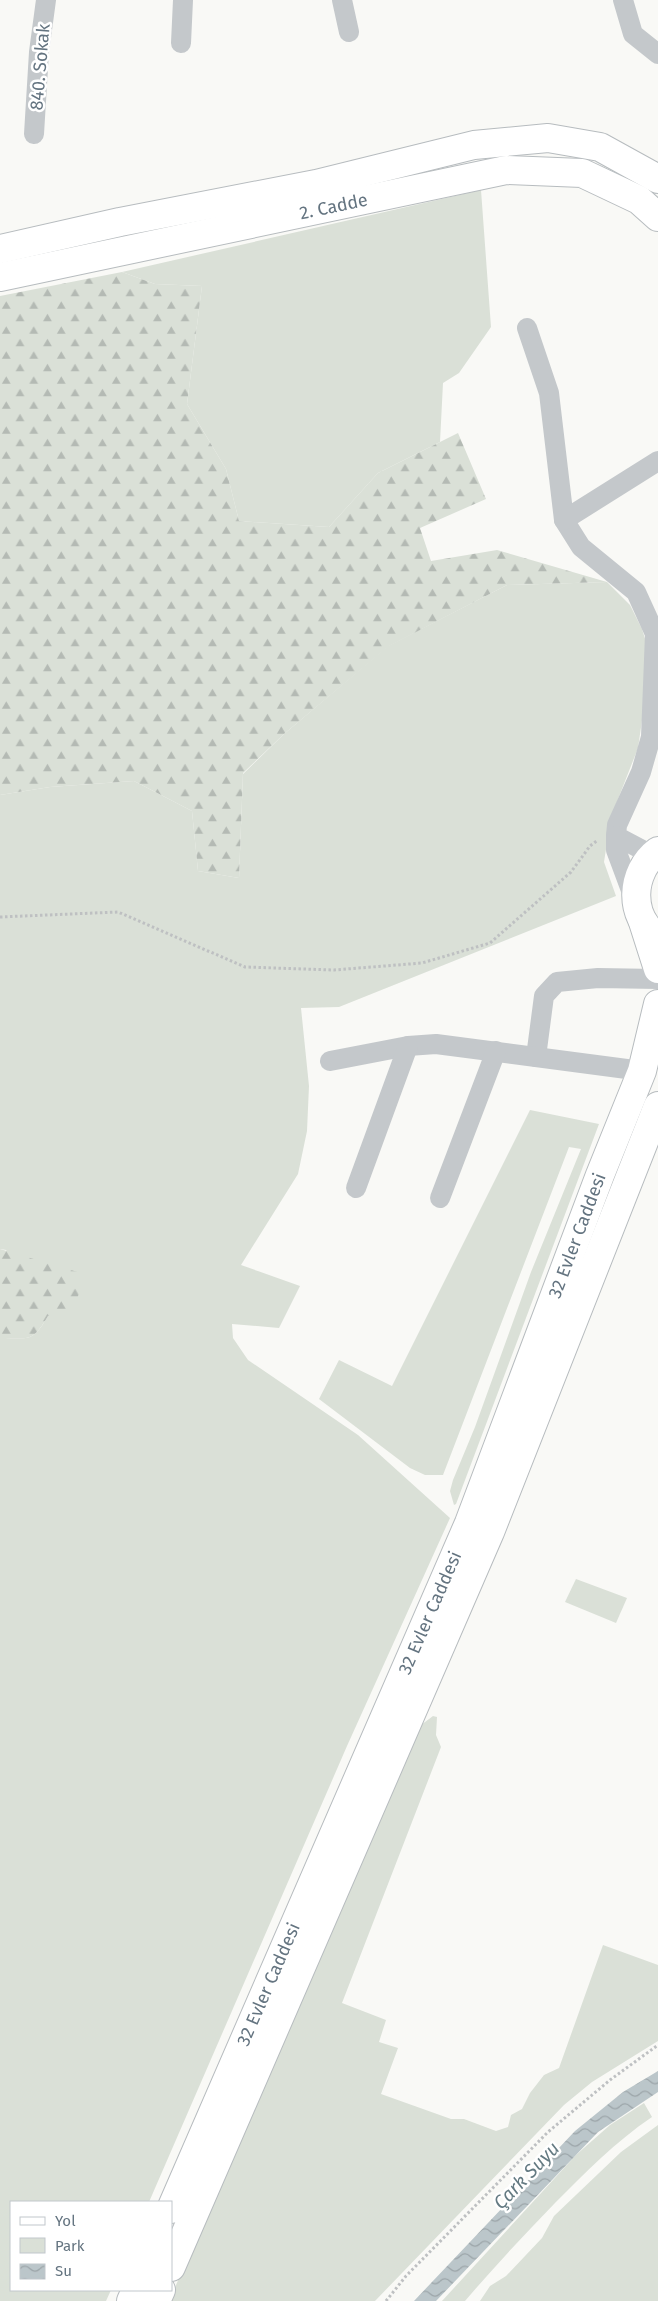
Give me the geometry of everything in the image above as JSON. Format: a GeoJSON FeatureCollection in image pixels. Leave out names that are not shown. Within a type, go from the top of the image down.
{"type":"FeatureCollection","features":[{"type":"Feature","properties":{"kind":"main road","name":"2. Cadde"},"geometry":{"type":"LineString","coordinates":[[0,249],[120,222],[316,184],[474,145],[548,138],[600,147],[658,179]]}},
{"type":"Feature","properties":{"kind":"main road","name":"2. Cadde"},"geometry":{"type":"LineString","coordinates":[[0,276],[506,170],[582,173],[639,200],[658,217]]}},
{"type":"Feature","properties":{"kind":"main road"},"geometry":{"type":"LineString","coordinates":[[655,853],[641,870],[636,887],[658,969]]}},
{"type":"Feature","properties":{"kind":"main road","name":"32 Evler Caddesi"},"geometry":{"type":"LineString","coordinates":[[172,2207],[469,1524],[600,1175],[642,1071],[658,1004]]}},
{"type":"Feature","properties":{"kind":"main road","name":"32 Evler Caddesi"},"geometry":{"type":"LineString","coordinates":[[172,2265],[490,1532],[658,1106]]}},
{"type":"Feature","properties":{"kind":"street","name":"840. Sokak"},"geometry":{"type":"LineString","coordinates":[[34,134],[39,52],[46,0]]}},
{"type":"Feature","properties":{"kind":"street"},"geometry":{"type":"LineString","coordinates":[[182,43],[183,0]]}},
{"type":"Feature","properties":{"kind":"street"},"geometry":{"type":"LineString","coordinates":[[342,0],[349,32]]}},
{"type":"Feature","properties":{"kind":"street"},"geometry":{"type":"LineString","coordinates":[[623,0],[633,34],[658,54]]}},
{"type":"Feature","properties":{"kind":"street"},"geometry":{"type":"LineString","coordinates":[[527,328],[549,393],[564,520],[580,546],[636,592],[655,634],[651,737],[641,772],[616,831],[616,850],[646,921]]}},
{"type":"Feature","properties":{"kind":"street"},"geometry":{"type":"LineString","coordinates":[[564,520],[658,461]]}},
{"type":"Feature","properties":{"kind":"street"},"geometry":{"type":"LineString","coordinates":[[616,831],[655,853]]}},
{"type":"Feature","properties":{"kind":"street"},"geometry":{"type":"LineString","coordinates":[[536,1057],[544,996],[558,982],[598,978],[658,979]]}},
{"type":"Feature","properties":{"kind":"street"},"geometry":{"type":"LineString","coordinates":[[330,1061],[408,1046],[436,1044],[642,1071]]}},
{"type":"Feature","properties":{"kind":"street"},"geometry":{"type":"LineString","coordinates":[[356,1188],[408,1046]]}},
{"type":"Feature","properties":{"kind":"street"},"geometry":{"type":"LineString","coordinates":[[440,1198],[496,1051]]}},
{"type":"Feature","properties":{"kind":"path"},"geometry":{"type":"LineString","coordinates":[[0,917],[118,912],[245,967],[334,970],[422,963],[490,943],[571,872],[590,846],[616,831]]}},
{"type":"Feature","properties":{"kind":"path"},"geometry":{"type":"LineString","coordinates":[[386,2301],[406,2276],[548,2132],[610,2080],[658,2046]]}},
{"type":"Feature","properties":{"kind":"green space"},"geometry":{"type":"Polygon","coordinates":[[[481,190],[491,327],[459,373],[443,383],[440,442],[378,473],[329,527],[239,521],[226,469],[187,404],[202,286],[155,284],[122,272],[481,190]]]}},
{"type":"Feature","properties":{"kind":"green space"},"geometry":{"type":"Polygon","coordinates":[[[122,272],[155,284],[202,286],[187,404],[226,469],[239,521],[329,527],[378,473],[458,433],[486,499],[420,528],[431,561],[497,550],[607,582],[507,585],[389,646],[284,734],[243,773],[239,878],[198,871],[192,811],[134,781],[50,787],[0,795],[0,296],[122,272]]]}},
{"type":"Feature","properties":{"kind":"green space"},"geometry":{"type":"Polygon","coordinates":[[[607,582],[630,605],[642,629],[651,658],[638,748],[611,817],[604,862],[616,896],[339,1007],[301,1008],[309,1086],[307,1131],[298,1174],[241,1265],[300,1286],[279,1328],[232,1324],[233,1338],[248,1360],[358,1435],[450,1518],[347,1746],[149,2201],[10,2201],[10,2291],[111,2291],[106,2301],[0,2301],[0,1338],[24,1338],[34,1335],[48,1316],[6,1250],[0,1249],[0,795],[50,787],[134,781],[192,811],[198,871],[239,878],[243,774],[284,734],[388,646],[507,585],[607,582]]]}},
{"type":"Feature","properties":{"kind":"green space"},"geometry":{"type":"Polygon","coordinates":[[[530,1110],[599,1124],[456,1504],[454,1505],[450,1491],[453,1480],[475,1427],[531,1272],[581,1149],[569,1147],[443,1475],[425,1475],[410,1468],[319,1399],[339,1360],[392,1386],[530,1110]]]}},
{"type":"Feature","properties":{"kind":"green space"},"geometry":{"type":"Polygon","coordinates":[[[0,1249],[81,1273],[81,1285],[78,1296],[66,1315],[48,1316],[38,1331],[29,1337],[0,1338],[0,1249]]]}},
{"type":"Feature","properties":{"kind":"green space"},"geometry":{"type":"Polygon","coordinates":[[[576,1579],[627,1598],[616,1623],[565,1602],[576,1579]]]}},
{"type":"Feature","properties":{"kind":"green space"},"geometry":{"type":"Polygon","coordinates":[[[433,1716],[437,1717],[436,1735],[441,1747],[342,2003],[386,2020],[379,2042],[398,2048],[381,2094],[451,2119],[464,2119],[496,2131],[508,2127],[511,2115],[522,2109],[530,2093],[544,2075],[559,2068],[603,1945],[658,1965],[658,2041],[592,2082],[564,2105],[375,2301],[169,2301],[421,1725],[433,1716]]]}},
{"type":"Feature","properties":{"kind":"green space"},"geometry":{"type":"Polygon","coordinates":[[[644,2103],[652,2117],[613,2147],[578,2180],[465,2301],[442,2301],[576,2155],[610,2125],[644,2103]]]}},
{"type":"Feature","properties":{"kind":"green space"},"geometry":{"type":"Polygon","coordinates":[[[658,2125],[658,2301],[480,2301],[490,2286],[506,2276],[542,2238],[554,2216],[621,2152],[658,2125]]]}},
{"type":"Feature","properties":{"kind":"water"},"geometry":{"type":"Polygon","coordinates":[[[658,2071],[658,2092],[598,2132],[436,2301],[414,2301],[575,2131],[623,2092],[658,2071]]]}},
{"type":"Feature","properties":{"kind":"water label","name":"Çark Suyu"},"geometry":{"type":"Point","coordinates":[526,2175]}}]}
